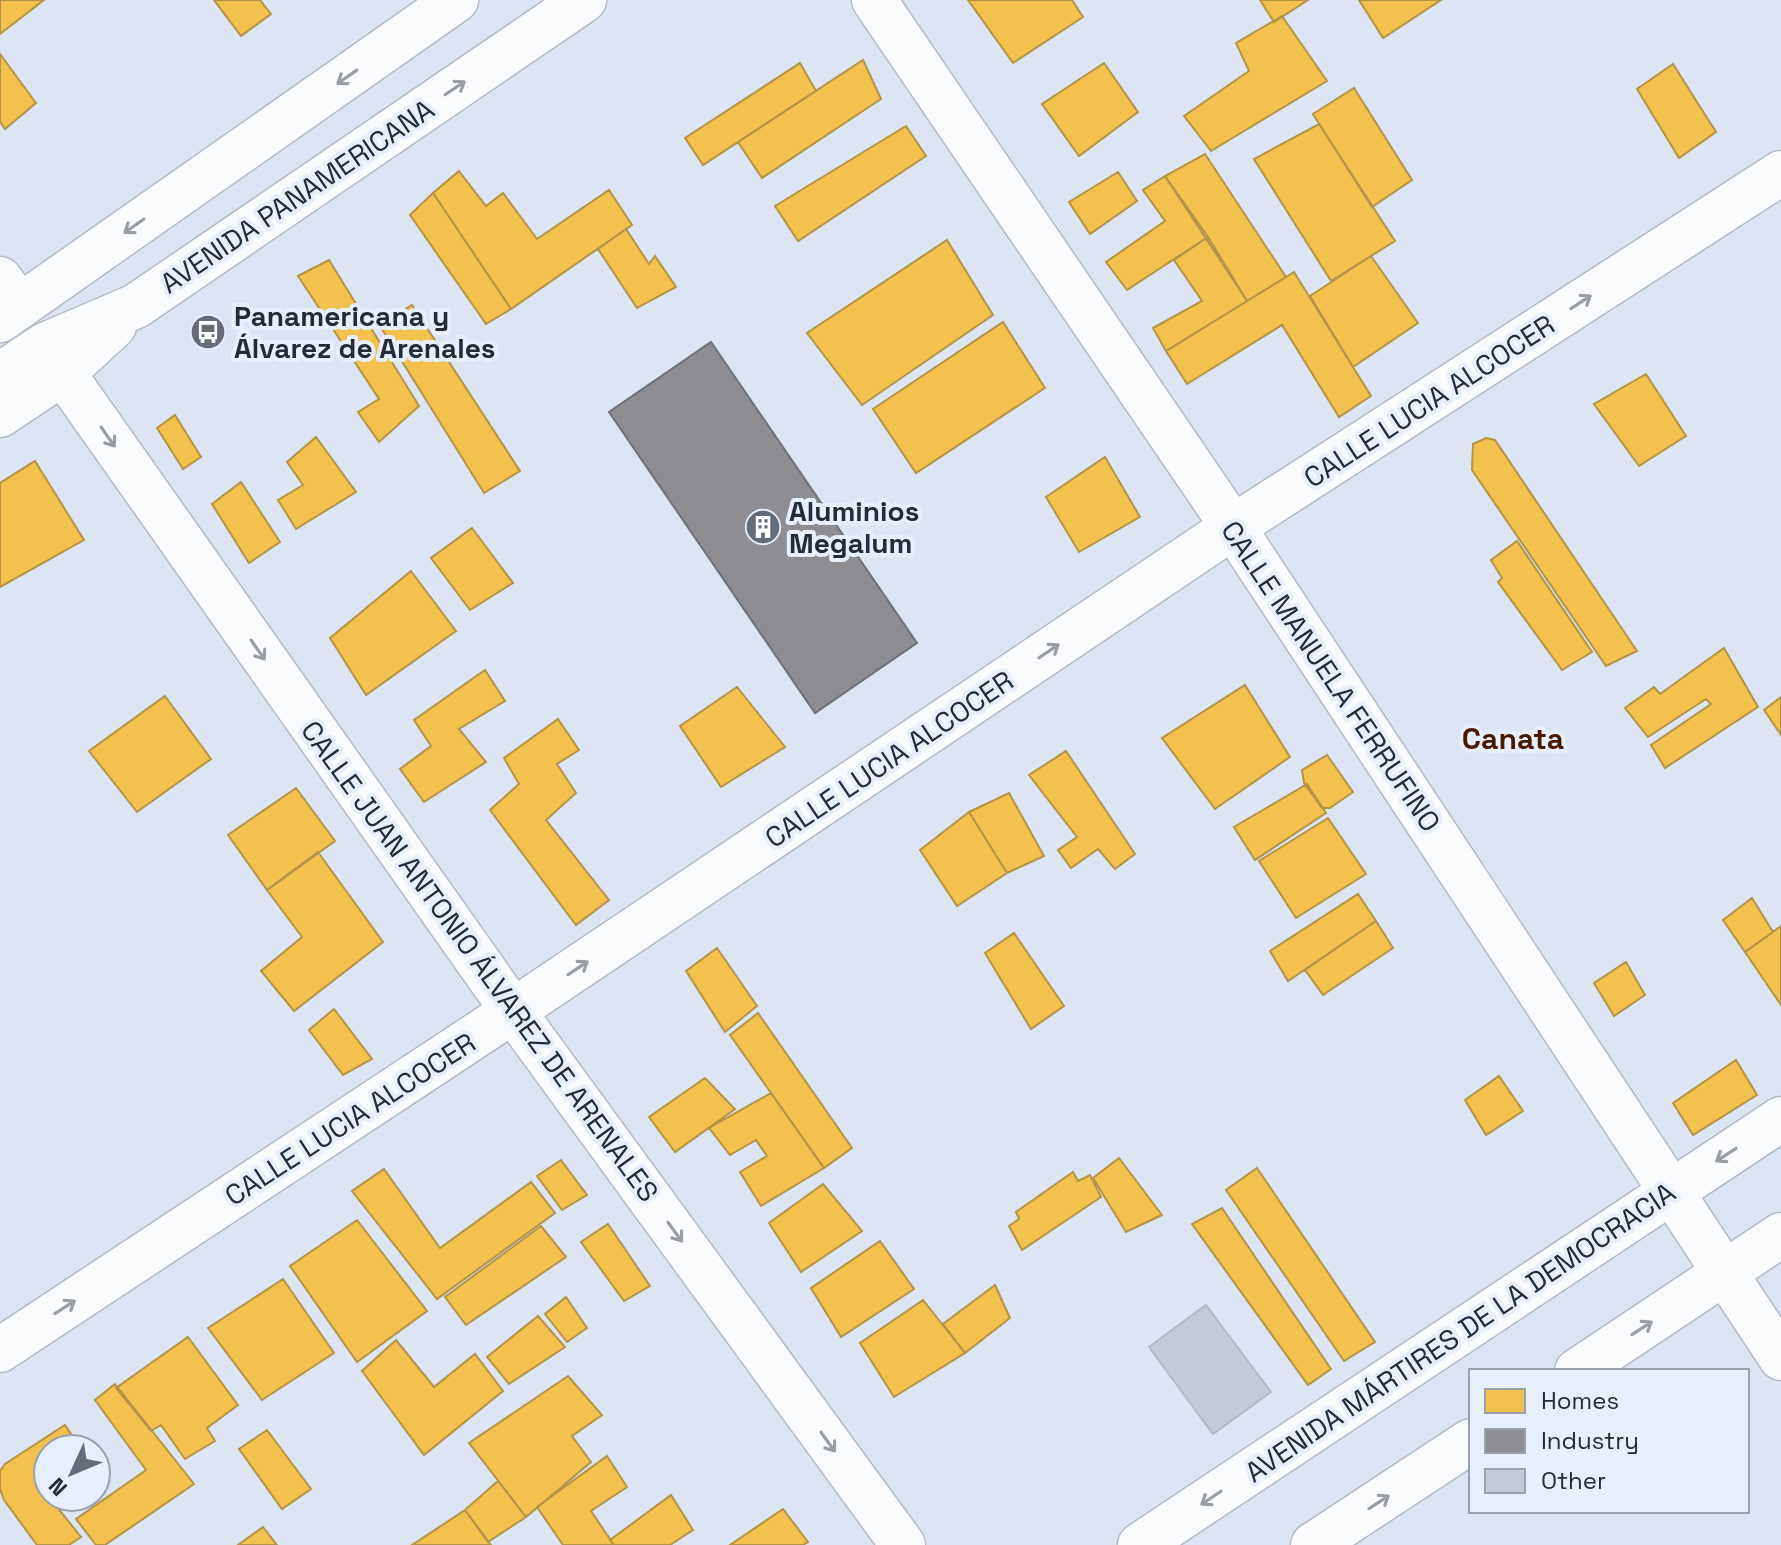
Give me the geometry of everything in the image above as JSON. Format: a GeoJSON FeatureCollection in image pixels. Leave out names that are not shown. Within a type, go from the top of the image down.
{"type":"FeatureCollection","features":[{"type":"Feature","properties":{"kind":"street"},"geometry":{"type":"LineString","coordinates":[[7,302],[456,0]]}},
{"type":"Feature","properties":{"kind":"street","name":"AVENIDA PANAMERICANA"},"geometry":{"type":"LineString","coordinates":[[0,375],[45,345],[136,306],[584,0]]}},
{"type":"Feature","properties":{"kind":"street","name":"CALLE MANUELA FERRUFINO"},"geometry":{"type":"LineString","coordinates":[[874,0],[1233,527],[1781,1358]]}},
{"type":"Feature","properties":{"kind":"street","name":"CALLE LUCIA ALCOCER"},"geometry":{"type":"LineString","coordinates":[[0,1350],[513,1011],[1233,527],[1781,173]]}},
{"type":"Feature","properties":{"kind":"street"},"geometry":{"type":"LineString","coordinates":[[0,415],[63,373],[136,306]]}},
{"type":"Feature","properties":{"kind":"street","name":"CALLE JUAN ANTONIO ÁLVAREZ DE ARENALES"},"geometry":{"type":"LineString","coordinates":[[63,373],[513,1011],[903,1545]]}},
{"type":"Feature","properties":{"kind":"street","name":"AVENIDA MÁRTIRES DE LA DEMOCRACIA"},"geometry":{"type":"LineString","coordinates":[[1140,1545],[1781,1119]]}},
{"type":"Feature","properties":{"kind":"street"},"geometry":{"type":"LineString","coordinates":[[1580,1369],[1781,1235]]}},
{"type":"Feature","properties":{"kind":"street"},"geometry":{"type":"LineString","coordinates":[[1313,1545],[1469,1442]]}},
{"type":"Feature","properties":{"kind":"building: Homes"},"geometry":{"type":"Polygon","coordinates":[[[0,0],[44,0],[0,34],[0,0]]]}},
{"type":"Feature","properties":{"kind":"building: Homes"},"geometry":{"type":"Polygon","coordinates":[[[214,0],[260,0],[271,14],[241,36],[214,0]]]}},
{"type":"Feature","properties":{"kind":"building: Homes"},"geometry":{"type":"Polygon","coordinates":[[[968,0],[1072,0],[1083,17],[1013,63],[968,0]]]}},
{"type":"Feature","properties":{"kind":"building: Homes"},"geometry":{"type":"Polygon","coordinates":[[[1260,0],[1308,0],[1274,22],[1260,0]]]}},
{"type":"Feature","properties":{"kind":"building: Homes"},"geometry":{"type":"Polygon","coordinates":[[[1359,0],[1441,0],[1383,38],[1359,0]]]}},
{"type":"Feature","properties":{"kind":"building: Homes"},"geometry":{"type":"Polygon","coordinates":[[[1282,16],[1327,81],[1211,151],[1184,116],[1249,71],[1236,43],[1282,16]]]}},
{"type":"Feature","properties":{"kind":"building: Homes"},"geometry":{"type":"Polygon","coordinates":[[[0,54],[36,103],[5,129],[0,122],[0,54]]]}},
{"type":"Feature","properties":{"kind":"building: Homes"},"geometry":{"type":"Polygon","coordinates":[[[863,60],[881,99],[762,178],[738,142],[863,60]]]}},
{"type":"Feature","properties":{"kind":"building: Homes"},"geometry":{"type":"Polygon","coordinates":[[[800,63],[816,91],[703,165],[685,138],[800,63]]]}},
{"type":"Feature","properties":{"kind":"building: Homes"},"geometry":{"type":"Polygon","coordinates":[[[1104,63],[1138,112],[1079,156],[1042,104],[1104,63]]]}},
{"type":"Feature","properties":{"kind":"building: Homes"},"geometry":{"type":"Polygon","coordinates":[[[1673,64],[1716,132],[1679,158],[1637,89],[1673,64]]]}},
{"type":"Feature","properties":{"kind":"building: Homes"},"geometry":{"type":"Polygon","coordinates":[[[1354,88],[1412,180],[1372,207],[1313,114],[1354,88]]]}},
{"type":"Feature","properties":{"kind":"building: Homes"},"geometry":{"type":"Polygon","coordinates":[[[1319,124],[1395,241],[1331,281],[1254,159],[1319,124]]]}},
{"type":"Feature","properties":{"kind":"building: Homes"},"geometry":{"type":"Polygon","coordinates":[[[906,126],[926,156],[798,241],[775,206],[906,126]]]}},
{"type":"Feature","properties":{"kind":"building: Homes"},"geometry":{"type":"Polygon","coordinates":[[[1205,154],[1286,277],[1247,301],[1165,176],[1205,154]]]}},
{"type":"Feature","properties":{"kind":"building: Homes"},"geometry":{"type":"Polygon","coordinates":[[[459,171],[486,206],[503,193],[537,239],[609,190],[632,225],[511,309],[433,193],[459,171]]]}},
{"type":"Feature","properties":{"kind":"building: Homes"},"geometry":{"type":"Polygon","coordinates":[[[1118,172],[1137,201],[1090,234],[1069,202],[1118,172]]]}},
{"type":"Feature","properties":{"kind":"building: Homes"},"geometry":{"type":"Polygon","coordinates":[[[1165,176],[1208,237],[1127,290],[1106,262],[1165,221],[1143,190],[1165,176]]]}},
{"type":"Feature","properties":{"kind":"building: Homes"},"geometry":{"type":"Polygon","coordinates":[[[433,193],[511,309],[486,324],[410,215],[433,193]]]}},
{"type":"Feature","properties":{"kind":"building: Homes"},"geometry":{"type":"Polygon","coordinates":[[[626,229],[649,264],[655,256],[676,287],[637,308],[598,249],[626,229]]]}},
{"type":"Feature","properties":{"kind":"building: Homes"},"geometry":{"type":"Polygon","coordinates":[[[1208,237],[1247,301],[1166,351],[1153,328],[1202,301],[1174,260],[1208,237]]]}},
{"type":"Feature","properties":{"kind":"building: Homes"},"geometry":{"type":"Polygon","coordinates":[[[947,240],[993,315],[862,405],[807,333],[947,240]]]}},
{"type":"Feature","properties":{"kind":"building: Homes"},"geometry":{"type":"Polygon","coordinates":[[[1371,256],[1418,323],[1353,367],[1310,296],[1371,256]]]}},
{"type":"Feature","properties":{"kind":"building: Homes"},"geometry":{"type":"Polygon","coordinates":[[[329,260],[419,406],[379,442],[358,412],[379,399],[298,276],[329,260]]]}},
{"type":"Feature","properties":{"kind":"building: Homes"},"geometry":{"type":"Polygon","coordinates":[[[1294,272],[1371,396],[1339,417],[1282,325],[1187,384],[1166,351],[1294,272]]]}},
{"type":"Feature","properties":{"kind":"building: Homes"},"geometry":{"type":"Polygon","coordinates":[[[412,305],[520,471],[484,493],[380,326],[412,305]]]}},
{"type":"Feature","properties":{"kind":"building: Homes"},"geometry":{"type":"Polygon","coordinates":[[[1003,322],[1045,388],[916,473],[873,409],[1003,322]]]}},
{"type":"Feature","properties":{"kind":"building: Homes"},"geometry":{"type":"Polygon","coordinates":[[[1646,374],[1686,436],[1639,466],[1594,404],[1646,374]]]}},
{"type":"Feature","properties":{"kind":"building: Homes"},"geometry":{"type":"Polygon","coordinates":[[[175,415],[201,457],[183,469],[157,428],[175,415]]]}},
{"type":"Feature","properties":{"kind":"building: Homes"},"geometry":{"type":"Polygon","coordinates":[[[316,437],[356,492],[296,529],[278,500],[303,485],[287,462],[316,437]]]}},
{"type":"Feature","properties":{"kind":"building: Homes"},"geometry":{"type":"Polygon","coordinates":[[[1486,438],[1495,440],[1637,651],[1606,666],[1472,470],[1473,444],[1486,438]]]}},
{"type":"Feature","properties":{"kind":"building: Homes"},"geometry":{"type":"Polygon","coordinates":[[[1105,457],[1140,517],[1079,552],[1046,497],[1105,457]]]}},
{"type":"Feature","properties":{"kind":"building: Homes"},"geometry":{"type":"Polygon","coordinates":[[[35,461],[84,540],[0,587],[0,483],[35,461]]]}},
{"type":"Feature","properties":{"kind":"building: Homes"},"geometry":{"type":"Polygon","coordinates":[[[241,482],[280,542],[249,563],[212,504],[241,482]]]}},
{"type":"Feature","properties":{"kind":"building: Homes"},"geometry":{"type":"Polygon","coordinates":[[[472,528],[513,583],[470,610],[431,558],[472,528]]]}},
{"type":"Feature","properties":{"kind":"building: Homes"},"geometry":{"type":"Polygon","coordinates":[[[1517,541],[1592,652],[1562,670],[1498,582],[1502,578],[1491,560],[1517,541]]]}},
{"type":"Feature","properties":{"kind":"building: Homes"},"geometry":{"type":"Polygon","coordinates":[[[411,571],[456,631],[366,695],[330,638],[411,571]]]}},
{"type":"Feature","properties":{"kind":"building: Homes"},"geometry":{"type":"Polygon","coordinates":[[[1724,648],[1758,707],[1665,768],[1651,745],[1711,704],[1706,699],[1648,737],[1625,708],[1654,687],[1660,694],[1724,648]]]}},
{"type":"Feature","properties":{"kind":"building: Homes"},"geometry":{"type":"Polygon","coordinates":[[[485,670],[505,701],[459,729],[486,762],[424,802],[400,769],[431,746],[414,720],[485,670]]]}},
{"type":"Feature","properties":{"kind":"building: Homes"},"geometry":{"type":"Polygon","coordinates":[[[1245,685],[1290,757],[1215,809],[1162,738],[1245,685]]]}},
{"type":"Feature","properties":{"kind":"building: Homes"},"geometry":{"type":"Polygon","coordinates":[[[737,687],[785,747],[721,787],[680,726],[737,687]]]}},
{"type":"Feature","properties":{"kind":"building: Homes"},"geometry":{"type":"Polygon","coordinates":[[[165,696],[211,759],[137,812],[89,751],[165,696]]]}},
{"type":"Feature","properties":{"kind":"building: Homes"},"geometry":{"type":"Polygon","coordinates":[[[1781,697],[1781,735],[1764,710],[1781,697]]]}},
{"type":"Feature","properties":{"kind":"building: Homes"},"geometry":{"type":"Polygon","coordinates":[[[558,719],[579,750],[557,764],[576,793],[546,820],[609,900],[576,925],[490,810],[519,784],[504,758],[558,719]]]}},
{"type":"Feature","properties":{"kind":"building: Homes"},"geometry":{"type":"Polygon","coordinates":[[[1066,751],[1135,854],[1115,869],[1098,849],[1071,868],[1058,850],[1077,837],[1029,775],[1066,751]]]}},
{"type":"Feature","properties":{"kind":"building: Homes"},"geometry":{"type":"Polygon","coordinates":[[[1327,755],[1353,792],[1330,808],[1322,808],[1304,783],[1302,770],[1327,755]]]}},
{"type":"Feature","properties":{"kind":"building: Homes"},"geometry":{"type":"Polygon","coordinates":[[[1307,784],[1326,813],[1255,860],[1234,827],[1307,784]]]}},
{"type":"Feature","properties":{"kind":"building: Homes"},"geometry":{"type":"Polygon","coordinates":[[[296,788],[335,841],[267,890],[228,835],[296,788]]]}},
{"type":"Feature","properties":{"kind":"building: Homes"},"geometry":{"type":"Polygon","coordinates":[[[1009,793],[1044,856],[1007,873],[969,812],[1009,793]]]}},
{"type":"Feature","properties":{"kind":"building: Homes"},"geometry":{"type":"Polygon","coordinates":[[[969,812],[1007,873],[957,906],[920,850],[969,812]]]}},
{"type":"Feature","properties":{"kind":"building: Homes"},"geometry":{"type":"Polygon","coordinates":[[[1328,818],[1366,874],[1296,918],[1259,861],[1328,818]]]}},
{"type":"Feature","properties":{"kind":"building: Homes"},"geometry":{"type":"Polygon","coordinates":[[[318,852],[383,942],[294,1011],[261,971],[302,937],[267,890],[318,852]]]}},
{"type":"Feature","properties":{"kind":"building: Homes"},"geometry":{"type":"Polygon","coordinates":[[[1358,894],[1376,921],[1288,981],[1270,951],[1358,894]]]}},
{"type":"Feature","properties":{"kind":"building: Homes"},"geometry":{"type":"Polygon","coordinates":[[[1752,898],[1773,932],[1745,952],[1723,920],[1752,898]]]}},
{"type":"Feature","properties":{"kind":"building: Homes"},"geometry":{"type":"Polygon","coordinates":[[[1376,921],[1393,948],[1323,995],[1305,970],[1376,921]]]}},
{"type":"Feature","properties":{"kind":"building: Homes"},"geometry":{"type":"Polygon","coordinates":[[[1781,926],[1781,1005],[1745,952],[1781,926]]]}},
{"type":"Feature","properties":{"kind":"building: Homes"},"geometry":{"type":"Polygon","coordinates":[[[1014,933],[1064,1006],[1031,1029],[985,953],[1014,933]]]}},
{"type":"Feature","properties":{"kind":"building: Homes"},"geometry":{"type":"Polygon","coordinates":[[[717,948],[757,1006],[725,1032],[686,971],[717,948]]]}},
{"type":"Feature","properties":{"kind":"building: Homes"},"geometry":{"type":"Polygon","coordinates":[[[1626,962],[1645,995],[1614,1016],[1594,983],[1626,962]]]}},
{"type":"Feature","properties":{"kind":"building: Homes"},"geometry":{"type":"Polygon","coordinates":[[[334,1009],[372,1059],[343,1075],[309,1030],[334,1009]]]}},
{"type":"Feature","properties":{"kind":"building: Homes"},"geometry":{"type":"Polygon","coordinates":[[[758,1013],[852,1148],[824,1168],[730,1035],[758,1013]]]}},
{"type":"Feature","properties":{"kind":"building: Homes"},"geometry":{"type":"Polygon","coordinates":[[[1736,1060],[1757,1095],[1693,1135],[1673,1103],[1736,1060]]]}},
{"type":"Feature","properties":{"kind":"building: Homes"},"geometry":{"type":"Polygon","coordinates":[[[1499,1076],[1523,1111],[1486,1135],[1465,1100],[1499,1076]]]}},
{"type":"Feature","properties":{"kind":"building: Homes"},"geometry":{"type":"Polygon","coordinates":[[[705,1078],[735,1109],[675,1152],[649,1117],[705,1078]]]}},
{"type":"Feature","properties":{"kind":"building: Homes"},"geometry":{"type":"Polygon","coordinates":[[[771,1093],[824,1168],[761,1206],[740,1172],[767,1156],[756,1140],[730,1155],[709,1128],[771,1093]]]}},
{"type":"Feature","properties":{"kind":"building: Homes"},"geometry":{"type":"Polygon","coordinates":[[[1119,1158],[1162,1215],[1126,1232],[1093,1178],[1119,1158]]]}},
{"type":"Feature","properties":{"kind":"building: Homes"},"geometry":{"type":"Polygon","coordinates":[[[561,1160],[587,1195],[562,1210],[537,1176],[561,1160]]]}},
{"type":"Feature","properties":{"kind":"building: Homes"},"geometry":{"type":"Polygon","coordinates":[[[1257,1168],[1375,1342],[1344,1361],[1226,1190],[1257,1168]]]}},
{"type":"Feature","properties":{"kind":"building: Homes"},"geometry":{"type":"Polygon","coordinates":[[[384,1169],[440,1248],[531,1182],[555,1213],[437,1299],[352,1191],[384,1169]]]}},
{"type":"Feature","properties":{"kind":"building: Homes"},"geometry":{"type":"Polygon","coordinates":[[[1073,1172],[1078,1181],[1090,1175],[1101,1197],[1022,1250],[1009,1226],[1019,1219],[1016,1212],[1073,1172]]]}},
{"type":"Feature","properties":{"kind":"building: Homes"},"geometry":{"type":"Polygon","coordinates":[[[823,1184],[862,1231],[801,1272],[769,1223],[823,1184]]]}},
{"type":"Feature","properties":{"kind":"building: Homes"},"geometry":{"type":"Polygon","coordinates":[[[1222,1208],[1331,1369],[1308,1385],[1192,1224],[1222,1208]]]}},
{"type":"Feature","properties":{"kind":"building: Homes"},"geometry":{"type":"Polygon","coordinates":[[[357,1220],[427,1311],[357,1362],[290,1266],[357,1220]]]}},
{"type":"Feature","properties":{"kind":"building: Homes"},"geometry":{"type":"Polygon","coordinates":[[[608,1224],[650,1286],[624,1301],[581,1242],[608,1224]]]}},
{"type":"Feature","properties":{"kind":"building: Homes"},"geometry":{"type":"Polygon","coordinates":[[[541,1226],[566,1257],[466,1325],[445,1297],[541,1226]]]}},
{"type":"Feature","properties":{"kind":"building: Homes"},"geometry":{"type":"Polygon","coordinates":[[[880,1241],[914,1289],[841,1337],[811,1288],[880,1241]]]}},
{"type":"Feature","properties":{"kind":"building: Homes"},"geometry":{"type":"Polygon","coordinates":[[[283,1279],[334,1353],[262,1400],[208,1328],[283,1279]]]}},
{"type":"Feature","properties":{"kind":"building: Homes"},"geometry":{"type":"Polygon","coordinates":[[[995,1285],[1010,1318],[965,1353],[943,1324],[995,1285]]]}},
{"type":"Feature","properties":{"kind":"building: Homes"},"geometry":{"type":"Polygon","coordinates":[[[566,1297],[587,1328],[567,1342],[545,1314],[566,1297]]]}},
{"type":"Feature","properties":{"kind":"building: Homes"},"geometry":{"type":"Polygon","coordinates":[[[923,1300],[965,1353],[894,1397],[860,1343],[923,1300]]]}},
{"type":"Feature","properties":{"kind":"building: Homes"},"geometry":{"type":"Polygon","coordinates":[[[538,1316],[565,1347],[509,1384],[487,1357],[538,1316]]]}},
{"type":"Feature","properties":{"kind":"building: Homes"},"geometry":{"type":"Polygon","coordinates":[[[188,1337],[238,1405],[207,1428],[215,1441],[185,1459],[161,1425],[151,1431],[116,1388],[188,1337]]]}},
{"type":"Feature","properties":{"kind":"building: Homes"},"geometry":{"type":"Polygon","coordinates":[[[396,1340],[434,1387],[475,1354],[503,1391],[424,1455],[362,1371],[396,1340]]]}},
{"type":"Feature","properties":{"kind":"building: Homes"},"geometry":{"type":"Polygon","coordinates":[[[568,1376],[602,1415],[572,1436],[591,1462],[526,1517],[469,1443],[568,1376]]]}},
{"type":"Feature","properties":{"kind":"building: Homes"},"geometry":{"type":"Polygon","coordinates":[[[115,1384],[194,1484],[105,1545],[96,1545],[76,1519],[85,1513],[112,1513],[112,1494],[146,1470],[95,1400],[115,1384]]]}},
{"type":"Feature","properties":{"kind":"building: Homes"},"geometry":{"type":"Polygon","coordinates":[[[65,1425],[70,1433],[53,1433],[65,1425]]]}},
{"type":"Feature","properties":{"kind":"building: Homes"},"geometry":{"type":"Polygon","coordinates":[[[267,1430],[311,1489],[282,1509],[239,1449],[267,1430]]]}},
{"type":"Feature","properties":{"kind":"building: Homes"},"geometry":{"type":"Polygon","coordinates":[[[32,1446],[32,1513],[62,1513],[81,1537],[69,1545],[37,1545],[4,1500],[0,1489],[0,1471],[5,1464],[32,1446]]]}},
{"type":"Feature","properties":{"kind":"building: Homes"},"geometry":{"type":"Polygon","coordinates":[[[607,1456],[627,1487],[591,1511],[614,1545],[563,1545],[537,1507],[607,1456]]]}},
{"type":"Feature","properties":{"kind":"building: Homes"},"geometry":{"type":"Polygon","coordinates":[[[498,1481],[526,1517],[488,1542],[465,1510],[498,1481]]]}},
{"type":"Feature","properties":{"kind":"building: Homes"},"geometry":{"type":"Polygon","coordinates":[[[671,1495],[693,1530],[670,1545],[614,1545],[610,1540],[671,1495]]]}},
{"type":"Feature","properties":{"kind":"building: Homes"},"geometry":{"type":"Polygon","coordinates":[[[783,1509],[808,1542],[803,1545],[730,1545],[783,1509]]]}},
{"type":"Feature","properties":{"kind":"building: Homes"},"geometry":{"type":"Polygon","coordinates":[[[465,1510],[491,1545],[412,1545],[465,1510]]]}},
{"type":"Feature","properties":{"kind":"building: Homes"},"geometry":{"type":"Polygon","coordinates":[[[263,1527],[277,1545],[238,1545],[263,1527]]]}},
{"type":"Feature","properties":{"kind":"building: Industry","name":"Aluminios Megalum"},"geometry":{"type":"Polygon","coordinates":[[[711,342],[917,643],[815,713],[609,412],[711,342]]]}},
{"type":"Feature","properties":{"kind":"building: Other"},"geometry":{"type":"Polygon","coordinates":[[[1206,1305],[1271,1392],[1213,1434],[1149,1347],[1206,1305]]]}},
{"type":"Feature","properties":{"kind":"place","name":"Panamericana y Álvarez de Arenales"},"geometry":{"type":"Point","coordinates":[208,332]}},
{"type":"Feature","properties":{"kind":"place","name":"Aluminios Megalum"},"geometry":{"type":"Point","coordinates":[763,527]}},
{"type":"Feature","properties":{"kind":"district","name":"Canata"},"geometry":{"type":"Point","coordinates":[1513,739]}}]}
